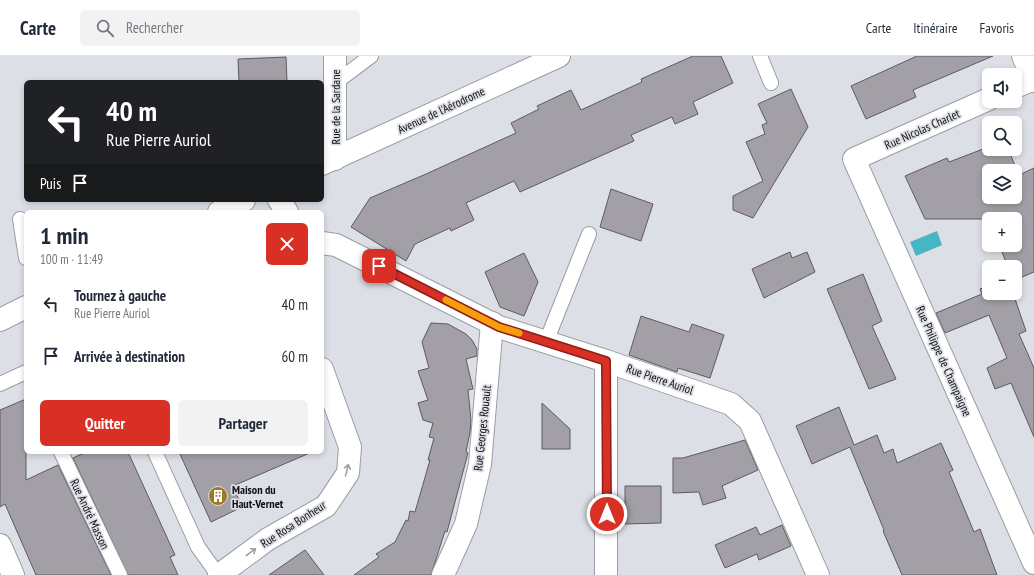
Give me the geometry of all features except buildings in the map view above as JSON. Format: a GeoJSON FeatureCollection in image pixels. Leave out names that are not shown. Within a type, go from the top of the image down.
{"type":"FeatureCollection","features":[{"type":"Feature","properties":{"kind":"street","name":"Rue de la Sardane"},"geometry":{"type":"LineString","coordinates":[[329,162],[335,83],[335,56]]}},
{"type":"Feature","properties":{"kind":"street","name":"Avenue de l'Aérodrome"},"geometry":{"type":"LineString","coordinates":[[329,162],[559,56]]}},
{"type":"Feature","properties":{"kind":"street"},"geometry":{"type":"LineString","coordinates":[[1023,56],[1029,82]]}},
{"type":"Feature","properties":{"kind":"street","name":"Rue Nicolas Charlet"},"geometry":{"type":"LineString","coordinates":[[854,159],[982,102]]}},
{"type":"Feature","properties":{"kind":"street","name":"Rue Philippe de Champaigne"},"geometry":{"type":"LineString","coordinates":[[854,159],[1034,563]]}},
{"type":"Feature","properties":{"kind":"street"},"geometry":{"type":"LineString","coordinates":[[223,210],[240,202]]}},
{"type":"Feature","properties":{"kind":"street","name":"Rue Pierre Auriol"},"geometry":{"type":"LineString","coordinates":[[324,243],[336,245],[499,327],[606,361],[731,404],[750,421],[818,575]]}},
{"type":"Feature","properties":{"kind":"street"},"geometry":{"type":"LineString","coordinates":[[0,320],[24,308]]}},
{"type":"Feature","properties":{"kind":"street","name":"Rue Georges Rouault"},"geometry":{"type":"LineString","coordinates":[[443,575],[466,524],[480,464],[492,323]]}},
{"type":"Feature","properties":{"kind":"street"},"geometry":{"type":"LineString","coordinates":[[606,361],[606,575]]}},
{"type":"Feature","properties":{"kind":"street","name":"Rue Rosa Bonheur"},"geometry":{"type":"LineString","coordinates":[[219,575],[268,539],[326,506],[348,473],[350,447],[324,374]]}},
{"type":"Feature","properties":{"kind":"street"},"geometry":{"type":"LineString","coordinates":[[0,545],[13,575]]}},
{"type":"Feature","properties":{"kind":"lane"},"geometry":{"type":"LineString","coordinates":[[335,83],[371,56]]}},
{"type":"Feature","properties":{"kind":"lane"},"geometry":{"type":"LineString","coordinates":[[760,56],[771,83]]}},
{"type":"Feature","properties":{"kind":"lane"},"geometry":{"type":"LineString","coordinates":[[20,219],[24,245]]}},
{"type":"Feature","properties":{"kind":"lane"},"geometry":{"type":"LineString","coordinates":[[546,342],[589,234]]}},
{"type":"Feature","properties":{"kind":"lane"},"geometry":{"type":"LineString","coordinates":[[0,384],[24,373]]}},
{"type":"Feature","properties":{"kind":"lane","name":"Rue André Masson"},"geometry":{"type":"LineString","coordinates":[[62,454],[120,575]]}},
{"type":"Feature","properties":{"kind":"lane"},"geometry":{"type":"LineString","coordinates":[[156,454],[198,547],[219,575]]}},
{"type":"Feature","properties":{"kind":"water"},"geometry":{"type":"Polygon","coordinates":[[[937,231],[942,245],[916,256],[910,242],[937,231]]]}},
{"type":"Feature","properties":{"kind":"slow traffic"},"geometry":{"type":"LineString","coordinates":[[446,300],[499,327],[519,333]]}},
{"type":"Feature","properties":{"kind":"place","name":"Maison du Haut-Vernet"},"geometry":{"type":"Point","coordinates":[218,496]}},
{"type":"Feature","properties":{"kind":"route"},"geometry":{"type":"LineString","coordinates":[[379,266],[499,327],[606,361],[607,514]]}}]}
